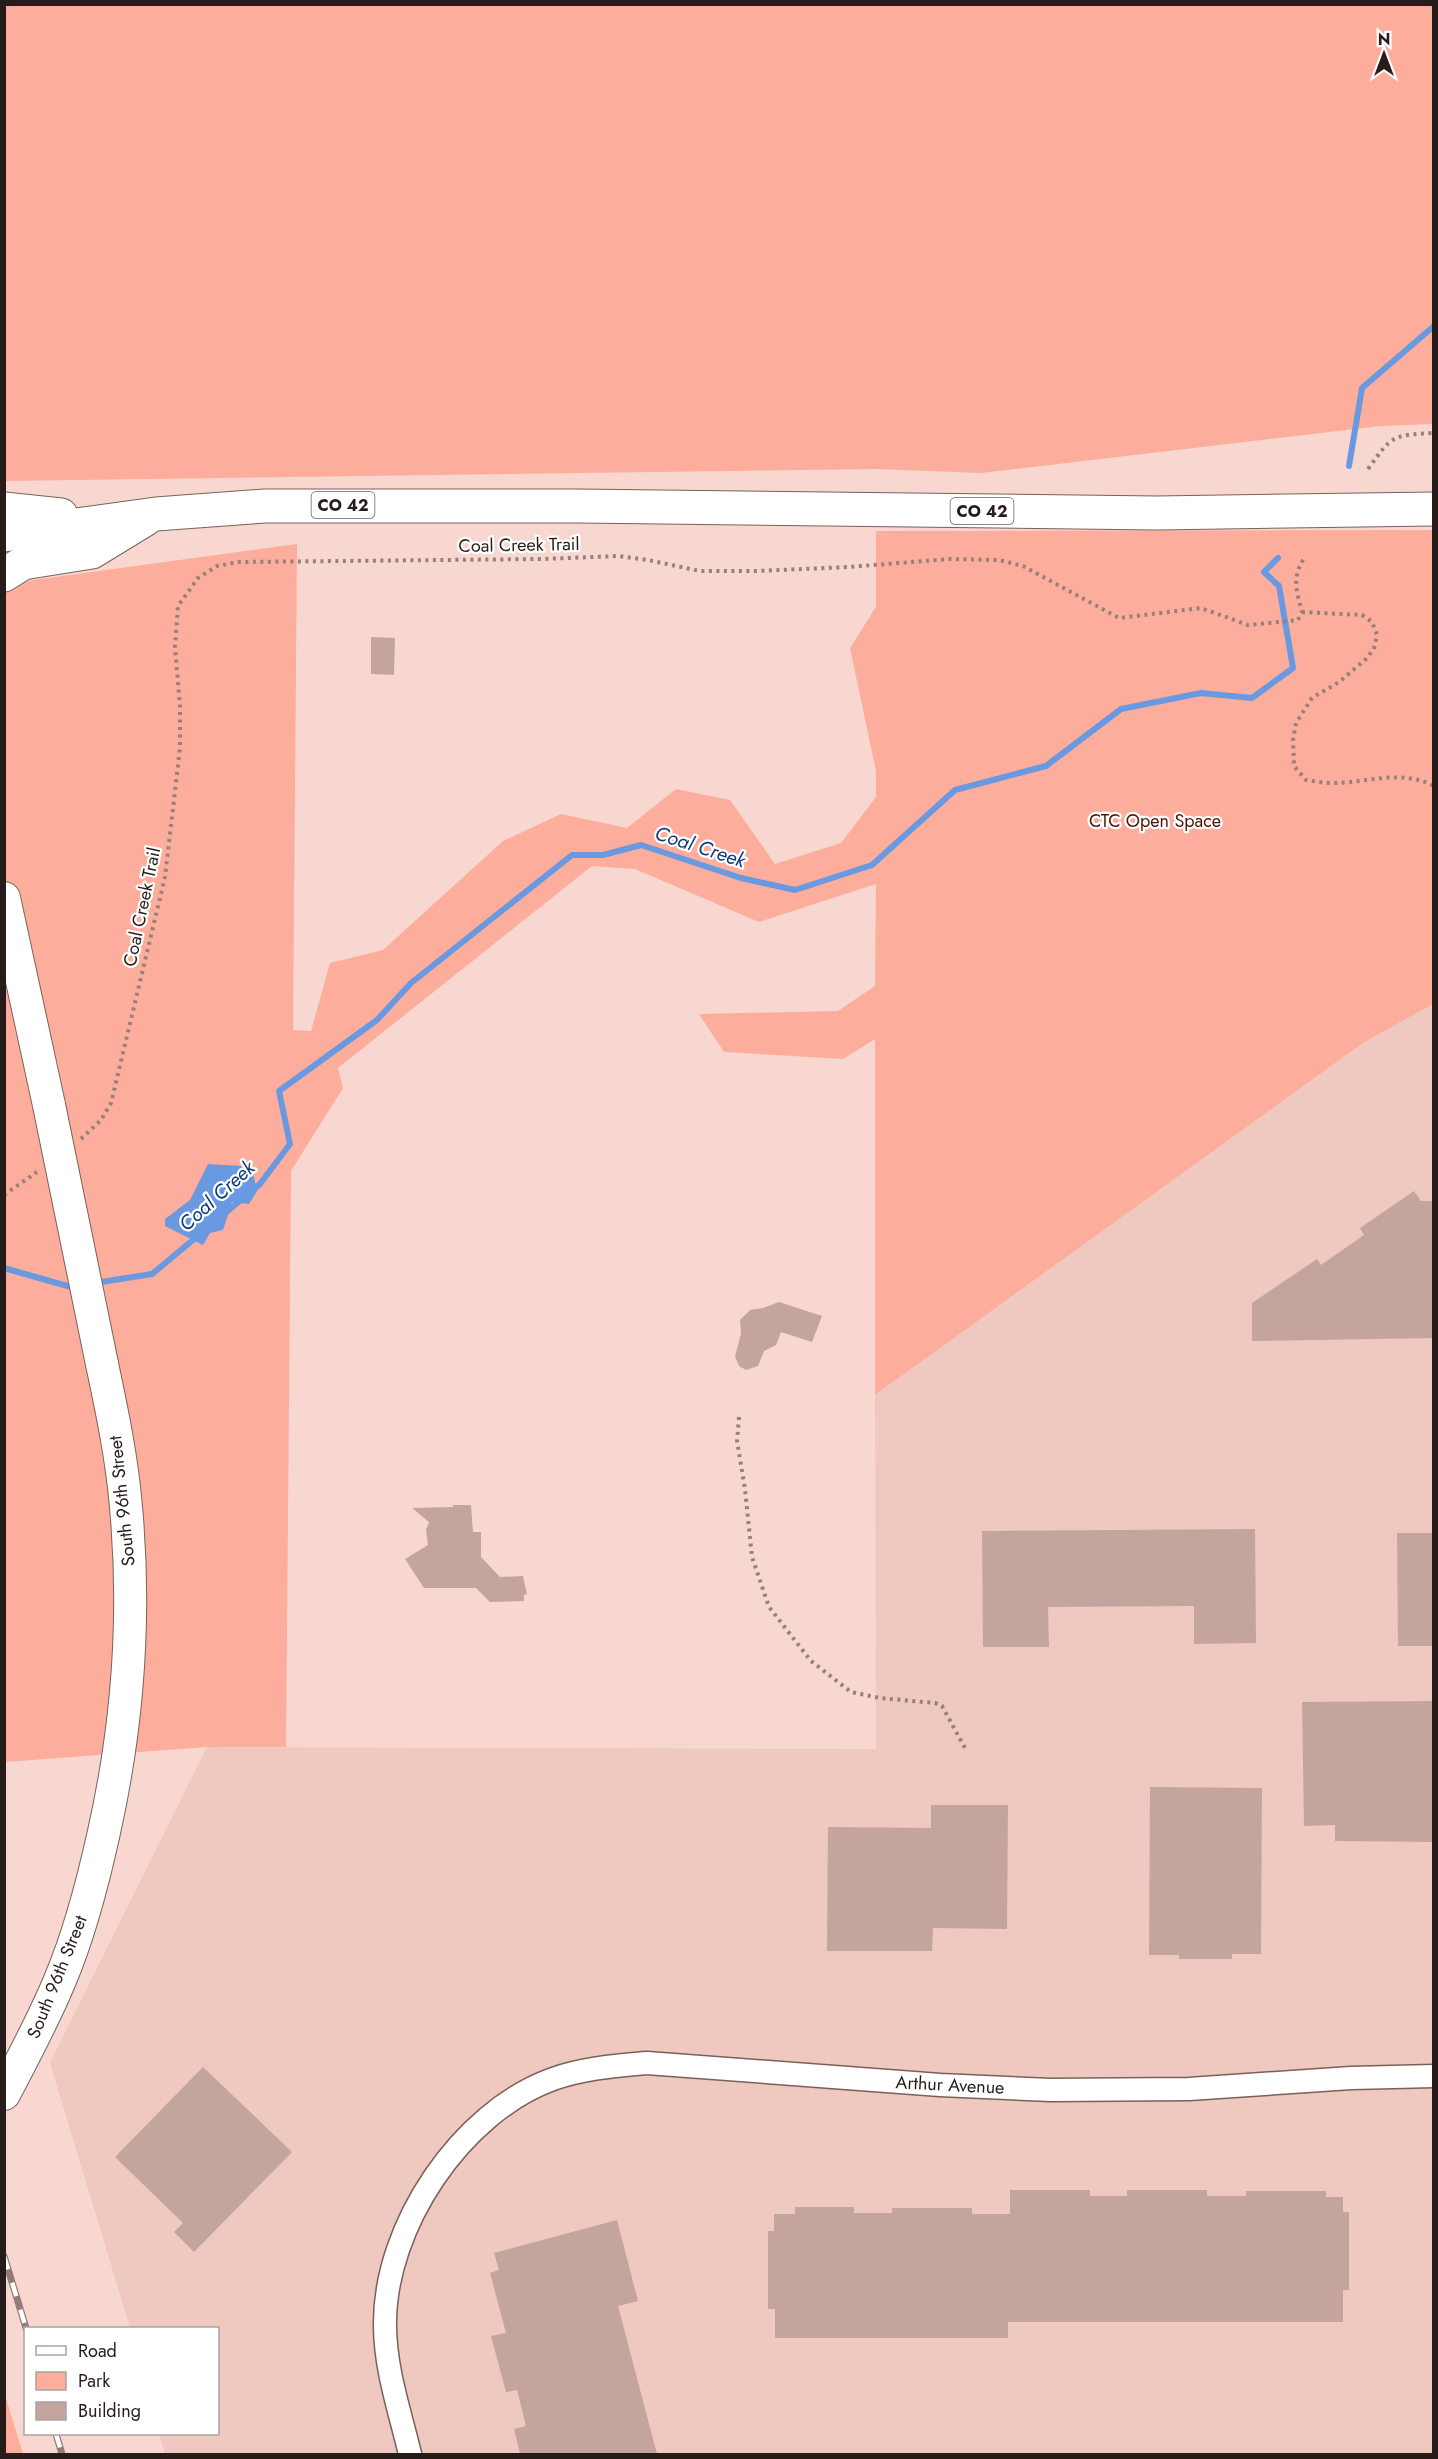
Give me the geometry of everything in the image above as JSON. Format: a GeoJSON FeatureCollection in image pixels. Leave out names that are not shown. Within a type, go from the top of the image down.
{"type":"FeatureCollection","features":[{"type":"Feature","properties":{"kind":"main road","name":"CO 42"},"geometry":{"type":"LineString","coordinates":[[4,536],[105,520],[211,508],[353,504],[1157,513],[1434,509]]}},
{"type":"Feature","properties":{"kind":"main road"},"geometry":{"type":"LineString","coordinates":[[4,509],[105,520]]}},
{"type":"Feature","properties":{"kind":"main road"},"geometry":{"type":"LineString","coordinates":[[4,575],[23,563],[92,552],[156,514]]}},
{"type":"Feature","properties":{"kind":"main road","name":"South 96th Street"},"geometry":{"type":"LineString","coordinates":[[4,898],[116,1435],[130,1556],[131,1618],[122,1740],[98,1862],[61,1978],[36,2033],[4,2094]]}},
{"type":"Feature","properties":{"kind":"street","name":"Arthur Avenue"},"geometry":{"type":"LineString","coordinates":[[410,2454],[386,2351],[385,2323],[388,2283],[398,2244],[418,2201],[443,2165],[482,2124],[520,2095],[553,2080],[599,2067],[647,2063],[940,2085],[1039,2090],[1189,2089],[1351,2078],[1434,2076]]}},
{"type":"Feature","properties":{"kind":"path"},"geometry":{"type":"LineString","coordinates":[[1368,469],[1388,441],[1400,436],[1434,433]]}},
{"type":"Feature","properties":{"kind":"path","name":"Coal Creek Trail"},"geometry":{"type":"LineString","coordinates":[[111,1103],[165,877],[180,748],[180,706],[175,646],[178,606],[198,578],[217,567],[239,562],[543,559],[618,556],[700,571],[756,571],[949,559],[999,560],[1023,567],[1119,618],[1201,608],[1236,623],[1257,625],[1298,620],[1302,612]]}},
{"type":"Feature","properties":{"kind":"path"},"geometry":{"type":"LineString","coordinates":[[1304,558],[1296,571],[1296,585],[1302,612],[1362,615],[1372,622],[1377,635],[1374,650],[1365,660],[1340,682],[1312,699],[1296,723],[1293,740],[1294,766],[1306,780],[1331,783],[1400,777],[1424,781],[1434,786]]}},
{"type":"Feature","properties":{"kind":"path"},"geometry":{"type":"LineString","coordinates":[[739,1417],[737,1441],[752,1557],[769,1607],[811,1661],[852,1692],[880,1698],[935,1702],[942,1706],[965,1748]]}},
{"type":"Feature","properties":{"kind":"shaded area"},"geometry":{"type":"Polygon","coordinates":[[[1433,1004],[1433,2454],[165,2454],[159,2435],[219,2435],[219,2327],[130,2327],[50,2063],[207,1747],[876,1749],[875,1395],[1363,1043],[1433,1004]]]}},
{"type":"Feature","properties":{"kind":"green space"},"geometry":{"type":"Polygon","coordinates":[[[4,5],[1433,5],[1433,424],[1380,426],[981,473],[876,469],[5,481],[4,5]]]}},
{"type":"Feature","properties":{"kind":"green space","name":"CTC Open Space"},"geometry":{"type":"Polygon","coordinates":[[[1433,530],[1433,1004],[1363,1043],[875,1395],[875,1039],[843,1059],[724,1052],[699,1014],[838,1011],[875,986],[876,884],[759,922],[635,869],[592,866],[338,1068],[343,1088],[291,1171],[286,1747],[207,1747],[5,1762],[4,584],[297,544],[293,1030],[311,1031],[330,963],[383,950],[503,841],[561,814],[627,828],[676,789],[730,800],[775,864],[841,843],[876,797],[876,771],[850,648],[876,607],[876,531],[1433,530]]]}},
{"type":"Feature","properties":{"kind":"green space"},"geometry":{"type":"Polygon","coordinates":[[[5,2395],[23,2454],[5,2454],[5,2395]]]}},
{"type":"Feature","properties":{"kind":"water"},"geometry":{"type":"Polygon","coordinates":[[[208,1164],[241,1166],[244,1173],[253,1173],[257,1191],[249,1204],[232,1202],[223,1230],[210,1233],[203,1245],[165,1226],[165,1219],[190,1200],[208,1164]]]}},
{"type":"Feature","properties":{"kind":"building"},"geometry":{"type":"Polygon","coordinates":[[[371,637],[395,638],[394,675],[371,674],[371,637]]]}},
{"type":"Feature","properties":{"kind":"building"},"geometry":{"type":"Polygon","coordinates":[[[1414,1191],[1421,1201],[1434,1201],[1434,1338],[1252,1341],[1252,1303],[1317,1259],[1321,1265],[1364,1235],[1360,1228],[1414,1191]]]}},
{"type":"Feature","properties":{"kind":"building"},"geometry":{"type":"Polygon","coordinates":[[[779,1302],[822,1316],[812,1342],[781,1332],[776,1345],[764,1351],[758,1366],[746,1370],[739,1366],[735,1356],[741,1334],[740,1320],[750,1310],[779,1302]]]}},
{"type":"Feature","properties":{"kind":"building"},"geometry":{"type":"Polygon","coordinates":[[[453,1505],[471,1505],[473,1532],[481,1532],[481,1557],[500,1577],[523,1576],[527,1594],[524,1595],[524,1601],[490,1602],[476,1588],[424,1588],[405,1559],[428,1545],[426,1530],[429,1522],[412,1508],[453,1507],[453,1505]]]}},
{"type":"Feature","properties":{"kind":"building"},"geometry":{"type":"Polygon","coordinates":[[[1255,1529],[1256,1643],[1194,1644],[1194,1606],[1048,1607],[1049,1647],[983,1647],[982,1531],[1255,1529]]]}},
{"type":"Feature","properties":{"kind":"building"},"geometry":{"type":"Polygon","coordinates":[[[1397,1533],[1434,1533],[1434,1646],[1398,1646],[1397,1533]]]}},
{"type":"Feature","properties":{"kind":"building"},"geometry":{"type":"Polygon","coordinates":[[[1434,1701],[1434,1842],[1335,1841],[1335,1825],[1304,1826],[1302,1702],[1434,1701]]]}},
{"type":"Feature","properties":{"kind":"building"},"geometry":{"type":"Polygon","coordinates":[[[1150,1787],[1262,1788],[1261,1954],[1232,1954],[1232,1959],[1179,1959],[1179,1955],[1149,1955],[1150,1787]]]}},
{"type":"Feature","properties":{"kind":"building"},"geometry":{"type":"Polygon","coordinates":[[[931,1805],[1008,1805],[1007,1929],[933,1928],[932,1951],[827,1951],[828,1827],[931,1828],[931,1805]]]}},
{"type":"Feature","properties":{"kind":"building"},"geometry":{"type":"Polygon","coordinates":[[[203,2067],[292,2152],[194,2252],[174,2232],[183,2223],[115,2157],[203,2067]]]}},
{"type":"Feature","properties":{"kind":"building"},"geometry":{"type":"Polygon","coordinates":[[[1010,2190],[1090,2190],[1090,2196],[1127,2196],[1127,2190],[1207,2190],[1207,2196],[1246,2196],[1246,2191],[1326,2191],[1326,2197],[1343,2197],[1343,2212],[1349,2212],[1349,2290],[1343,2290],[1343,2322],[1008,2322],[1008,2338],[775,2338],[775,2309],[768,2309],[768,2231],[774,2231],[774,2214],[795,2214],[795,2207],[854,2207],[854,2213],[892,2213],[892,2208],[972,2208],[972,2214],[1010,2214],[1010,2190]]]}},
{"type":"Feature","properties":{"kind":"building"},"geometry":{"type":"Polygon","coordinates":[[[617,2220],[638,2301],[618,2306],[657,2454],[520,2454],[514,2429],[526,2426],[517,2390],[506,2392],[491,2336],[506,2333],[490,2273],[499,2270],[494,2253],[617,2220]]]}},
{"type":"Feature","properties":{"kind":"waterway","name":"Coal Creek"},"geometry":{"type":"LineString","coordinates":[[1349,466],[1362,388],[1434,326]]}},
{"type":"Feature","properties":{"kind":"waterway","name":"Coal Creek"},"geometry":{"type":"LineString","coordinates":[[251,1192],[260,1184],[290,1144],[279,1091],[377,1020],[411,983],[572,855],[603,855],[641,845],[741,878],[795,890],[872,865],[955,790],[1046,766],[1121,709],[1201,693],[1252,698],[1293,668],[1279,586],[1264,572],[1278,558]]}},
{"type":"Feature","properties":{"kind":"waterway","name":"Coal Creek"},"geometry":{"type":"LineString","coordinates":[[223,1215],[243,1198]]}},
{"type":"Feature","properties":{"kind":"waterway","name":"Coal Creek"},"geometry":{"type":"LineString","coordinates":[[95,1283],[152,1274],[199,1235]]}},
{"type":"Feature","properties":{"kind":"waterway","name":"Coal Creek"},"geometry":{"type":"LineString","coordinates":[[4,1268],[71,1287],[76,1286]]}},
{"type":"Feature","properties":{"kind":"railway"},"geometry":{"type":"LineString","coordinates":[[4,2256],[26,2327]]}},
{"type":"Feature","properties":{"kind":"railway"},"geometry":{"type":"LineString","coordinates":[[56,2435],[62,2454]]}}]}
